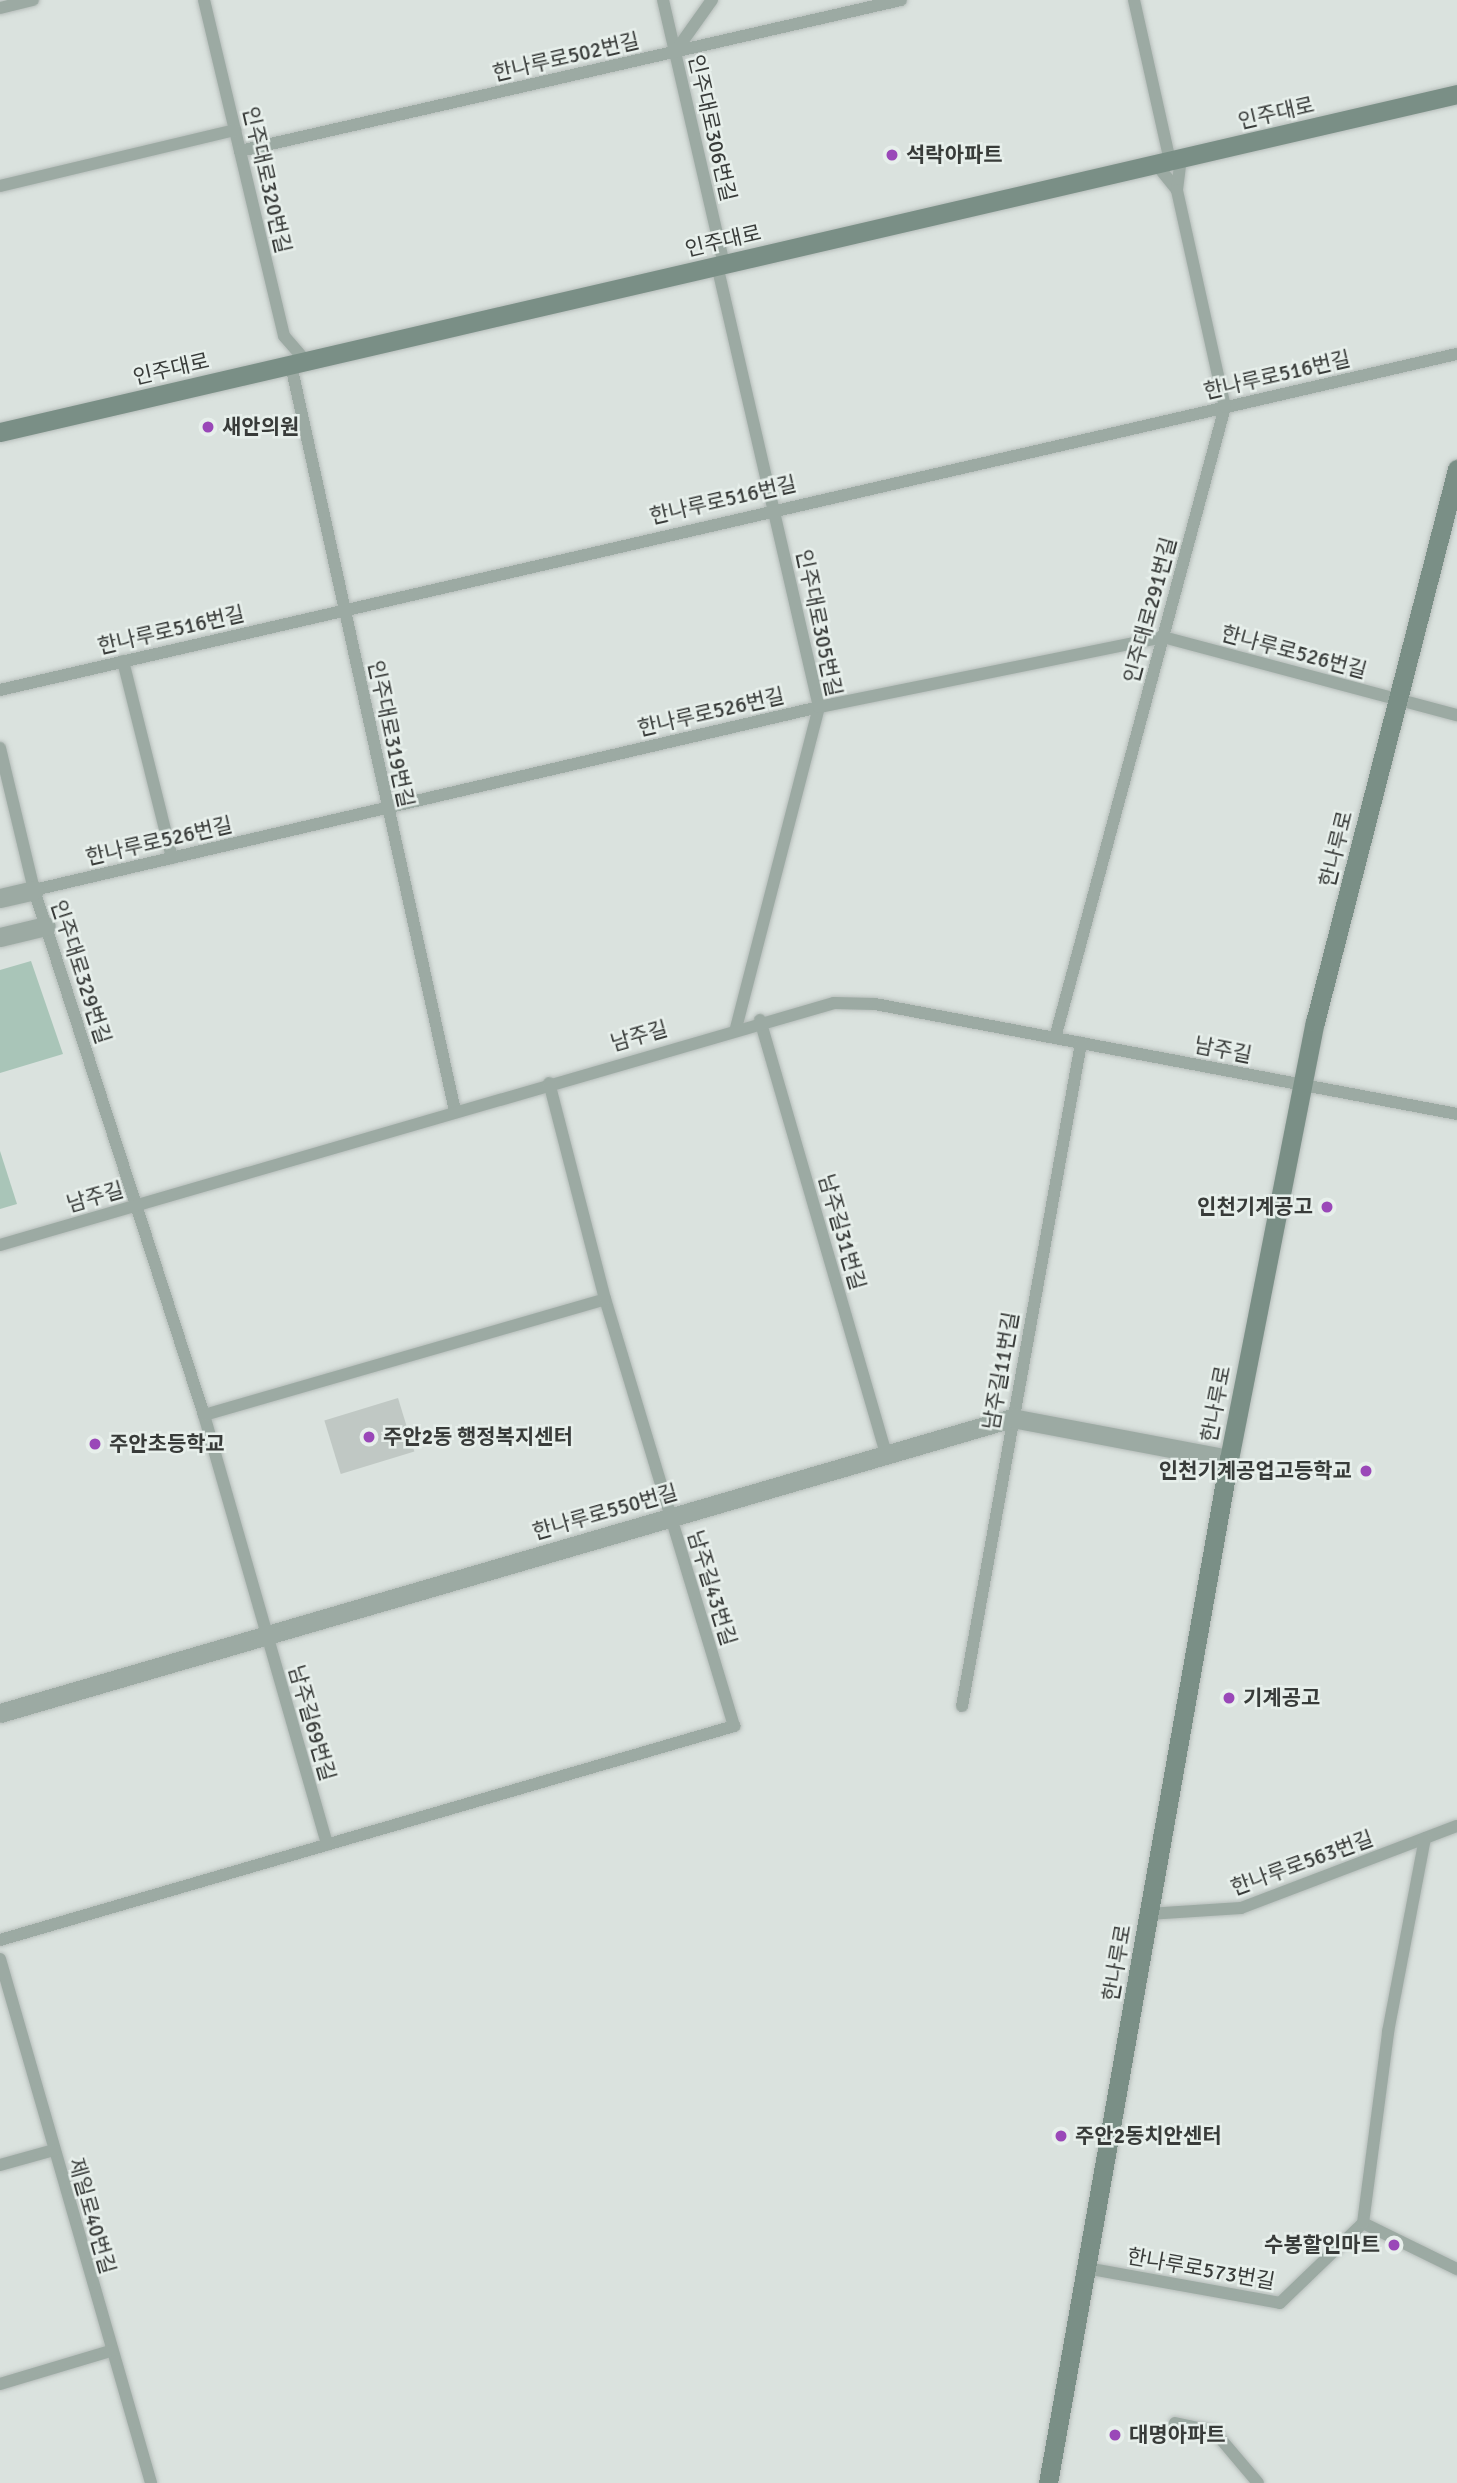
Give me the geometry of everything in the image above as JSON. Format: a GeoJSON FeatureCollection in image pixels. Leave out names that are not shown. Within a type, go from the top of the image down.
{"type":"FeatureCollection","features":[{"type":"Feature","properties":{"kind":"main road","name":"인주대로"},"geometry":{"type":"LineString","coordinates":[[0,432],[1457,94]]}},
{"type":"Feature","properties":{"kind":"main road","name":"한나루로"},"geometry":{"type":"LineString","coordinates":[[1048,2483],[1229,1459],[1302,1084],[1457,469]]}},
{"type":"Feature","properties":{"kind":"street"},"geometry":{"type":"LineString","coordinates":[[0,898],[34,890]]}},
{"type":"Feature","properties":{"kind":"street"},"geometry":{"type":"LineString","coordinates":[[0,937],[46,926]]}},
{"type":"Feature","properties":{"kind":"street","name":"한나루로550번길"},"geometry":{"type":"LineString","coordinates":[[0,1713],[1012,1418],[1229,1459]]}},
{"type":"Feature","properties":{"kind":"lane"},"geometry":{"type":"LineString","coordinates":[[0,8],[33,0]]}},
{"type":"Feature","properties":{"kind":"lane","name":"인주대로320번길"},"geometry":{"type":"LineString","coordinates":[[204,0],[284,336],[299,363]]}},
{"type":"Feature","properties":{"kind":"lane","name":"인주대로306번길"},"geometry":{"type":"LineString","coordinates":[[663,0],[721,265]]}},
{"type":"Feature","properties":{"kind":"lane"},"geometry":{"type":"LineString","coordinates":[[675,52],[712,0]]}},
{"type":"Feature","properties":{"kind":"lane","name":"한나루로502번길"},"geometry":{"type":"LineString","coordinates":[[240,151],[901,0]]}},
{"type":"Feature","properties":{"kind":"lane"},"geometry":{"type":"LineString","coordinates":[[1135,0],[1177,190]]}},
{"type":"Feature","properties":{"kind":"lane"},"geometry":{"type":"LineString","coordinates":[[0,186],[235,130]]}},
{"type":"Feature","properties":{"kind":"lane"},"geometry":{"type":"LineString","coordinates":[[1169,161],[1177,190]]}},
{"type":"Feature","properties":{"kind":"lane","name":"인주대로291번길"},"geometry":{"type":"LineString","coordinates":[[1055,1038],[1225,407],[1177,190]]}},
{"type":"Feature","properties":{"kind":"lane","name":"인주대로305번길"},"geometry":{"type":"LineString","coordinates":[[721,265],[820,707],[736,1028]]}},
{"type":"Feature","properties":{"kind":"lane","name":"한나루로516번길"},"geometry":{"type":"LineString","coordinates":[[0,690],[774,508],[1457,354]]}},
{"type":"Feature","properties":{"kind":"lane","name":"인주대로319번길"},"geometry":{"type":"LineString","coordinates":[[299,363],[345,609],[455,1111]]}},
{"type":"Feature","properties":{"kind":"lane","name":"한나루로526번길"},"geometry":{"type":"LineString","coordinates":[[34,890],[820,707],[1163,637],[1457,715]]}},
{"type":"Feature","properties":{"kind":"lane"},"geometry":{"type":"LineString","coordinates":[[123,661],[172,858]]}},
{"type":"Feature","properties":{"kind":"lane","name":"인주대로329번길"},"geometry":{"type":"LineString","coordinates":[[0,748],[34,890],[139,1204]]}},
{"type":"Feature","properties":{"kind":"lane","name":"남주길"},"geometry":{"type":"LineString","coordinates":[[0,1245],[760,1020],[834,1003],[874,1004],[1457,1114]]}},
{"type":"Feature","properties":{"kind":"lane","name":"남주길31번길"},"geometry":{"type":"LineString","coordinates":[[760,1020],[886,1453]]}},
{"type":"Feature","properties":{"kind":"lane","name":"남주길11번길"},"geometry":{"type":"LineString","coordinates":[[961,1706],[1081,1043]]}},
{"type":"Feature","properties":{"kind":"lane","name":"남주길43번길"},"geometry":{"type":"LineString","coordinates":[[327,1845],[734,1726],[605,1300],[548,1083]]}},
{"type":"Feature","properties":{"kind":"lane","name":"남주길69번길"},"geometry":{"type":"LineString","coordinates":[[139,1204],[204,1415],[327,1845]]}},
{"type":"Feature","properties":{"kind":"lane"},"geometry":{"type":"LineString","coordinates":[[204,1415],[605,1300]]}},
{"type":"Feature","properties":{"kind":"lane","name":"한나루로563번길"},"geometry":{"type":"LineString","coordinates":[[1148,1914],[1241,1908],[1457,1826]]}},
{"type":"Feature","properties":{"kind":"lane"},"geometry":{"type":"LineString","coordinates":[[1425,1838],[1385,2051],[1363,2223],[1457,2269]]}},
{"type":"Feature","properties":{"kind":"lane"},"geometry":{"type":"LineString","coordinates":[[0,1940],[327,1845]]}},
{"type":"Feature","properties":{"kind":"lane","name":"제일로40번길"},"geometry":{"type":"LineString","coordinates":[[0,1959],[111,2351],[152,2483]]}},
{"type":"Feature","properties":{"kind":"lane"},"geometry":{"type":"LineString","coordinates":[[0,2165],[54,2150]]}},
{"type":"Feature","properties":{"kind":"lane","name":"한나루로573번길"},"geometry":{"type":"LineString","coordinates":[[1086,2268],[1280,2303],[1363,2223]]}},
{"type":"Feature","properties":{"kind":"lane"},"geometry":{"type":"LineString","coordinates":[[0,2384],[111,2351]]}},
{"type":"Feature","properties":{"kind":"lane"},"geometry":{"type":"LineString","coordinates":[[1175,2423],[1214,2431],[1258,2483]]}},
{"type":"Feature","properties":{"kind":"green space"},"geometry":{"type":"Polygon","coordinates":[[[31,961],[63,1054],[0,1073],[0,970],[31,961]]]}},
{"type":"Feature","properties":{"kind":"green space"},"geometry":{"type":"Polygon","coordinates":[[[0,1151],[17,1204],[0,1209],[0,1151]]]}},
{"type":"Feature","properties":{"kind":"building","name":"주안2동 행정복지센터"},"geometry":{"type":"Polygon","coordinates":[[[398,1398],[414,1452],[341,1474],[324,1421],[398,1398]]]}},
{"type":"Feature","properties":{"kind":"place","name":"석락아파트"},"geometry":{"type":"Point","coordinates":[892,155]}},
{"type":"Feature","properties":{"kind":"place","name":"새안의원"},"geometry":{"type":"Point","coordinates":[208,427]}},
{"type":"Feature","properties":{"kind":"place","name":"인천기계공고"},"geometry":{"type":"Point","coordinates":[1327,1207]}},
{"type":"Feature","properties":{"kind":"place","name":"주안2동 행정복지센터"},"geometry":{"type":"Point","coordinates":[369,1437]}},
{"type":"Feature","properties":{"kind":"place","name":"주안초등학교"},"geometry":{"type":"Point","coordinates":[95,1444]}},
{"type":"Feature","properties":{"kind":"place","name":"인천기계공업고등학교"},"geometry":{"type":"Point","coordinates":[1366,1471]}},
{"type":"Feature","properties":{"kind":"place","name":"기계공고"},"geometry":{"type":"Point","coordinates":[1229,1698]}},
{"type":"Feature","properties":{"kind":"place","name":"주안2동치안센터"},"geometry":{"type":"Point","coordinates":[1061,2136]}},
{"type":"Feature","properties":{"kind":"place","name":"수봉할인마트"},"geometry":{"type":"Point","coordinates":[1394,2245]}},
{"type":"Feature","properties":{"kind":"place","name":"대명아파트"},"geometry":{"type":"Point","coordinates":[1115,2435]}}]}
